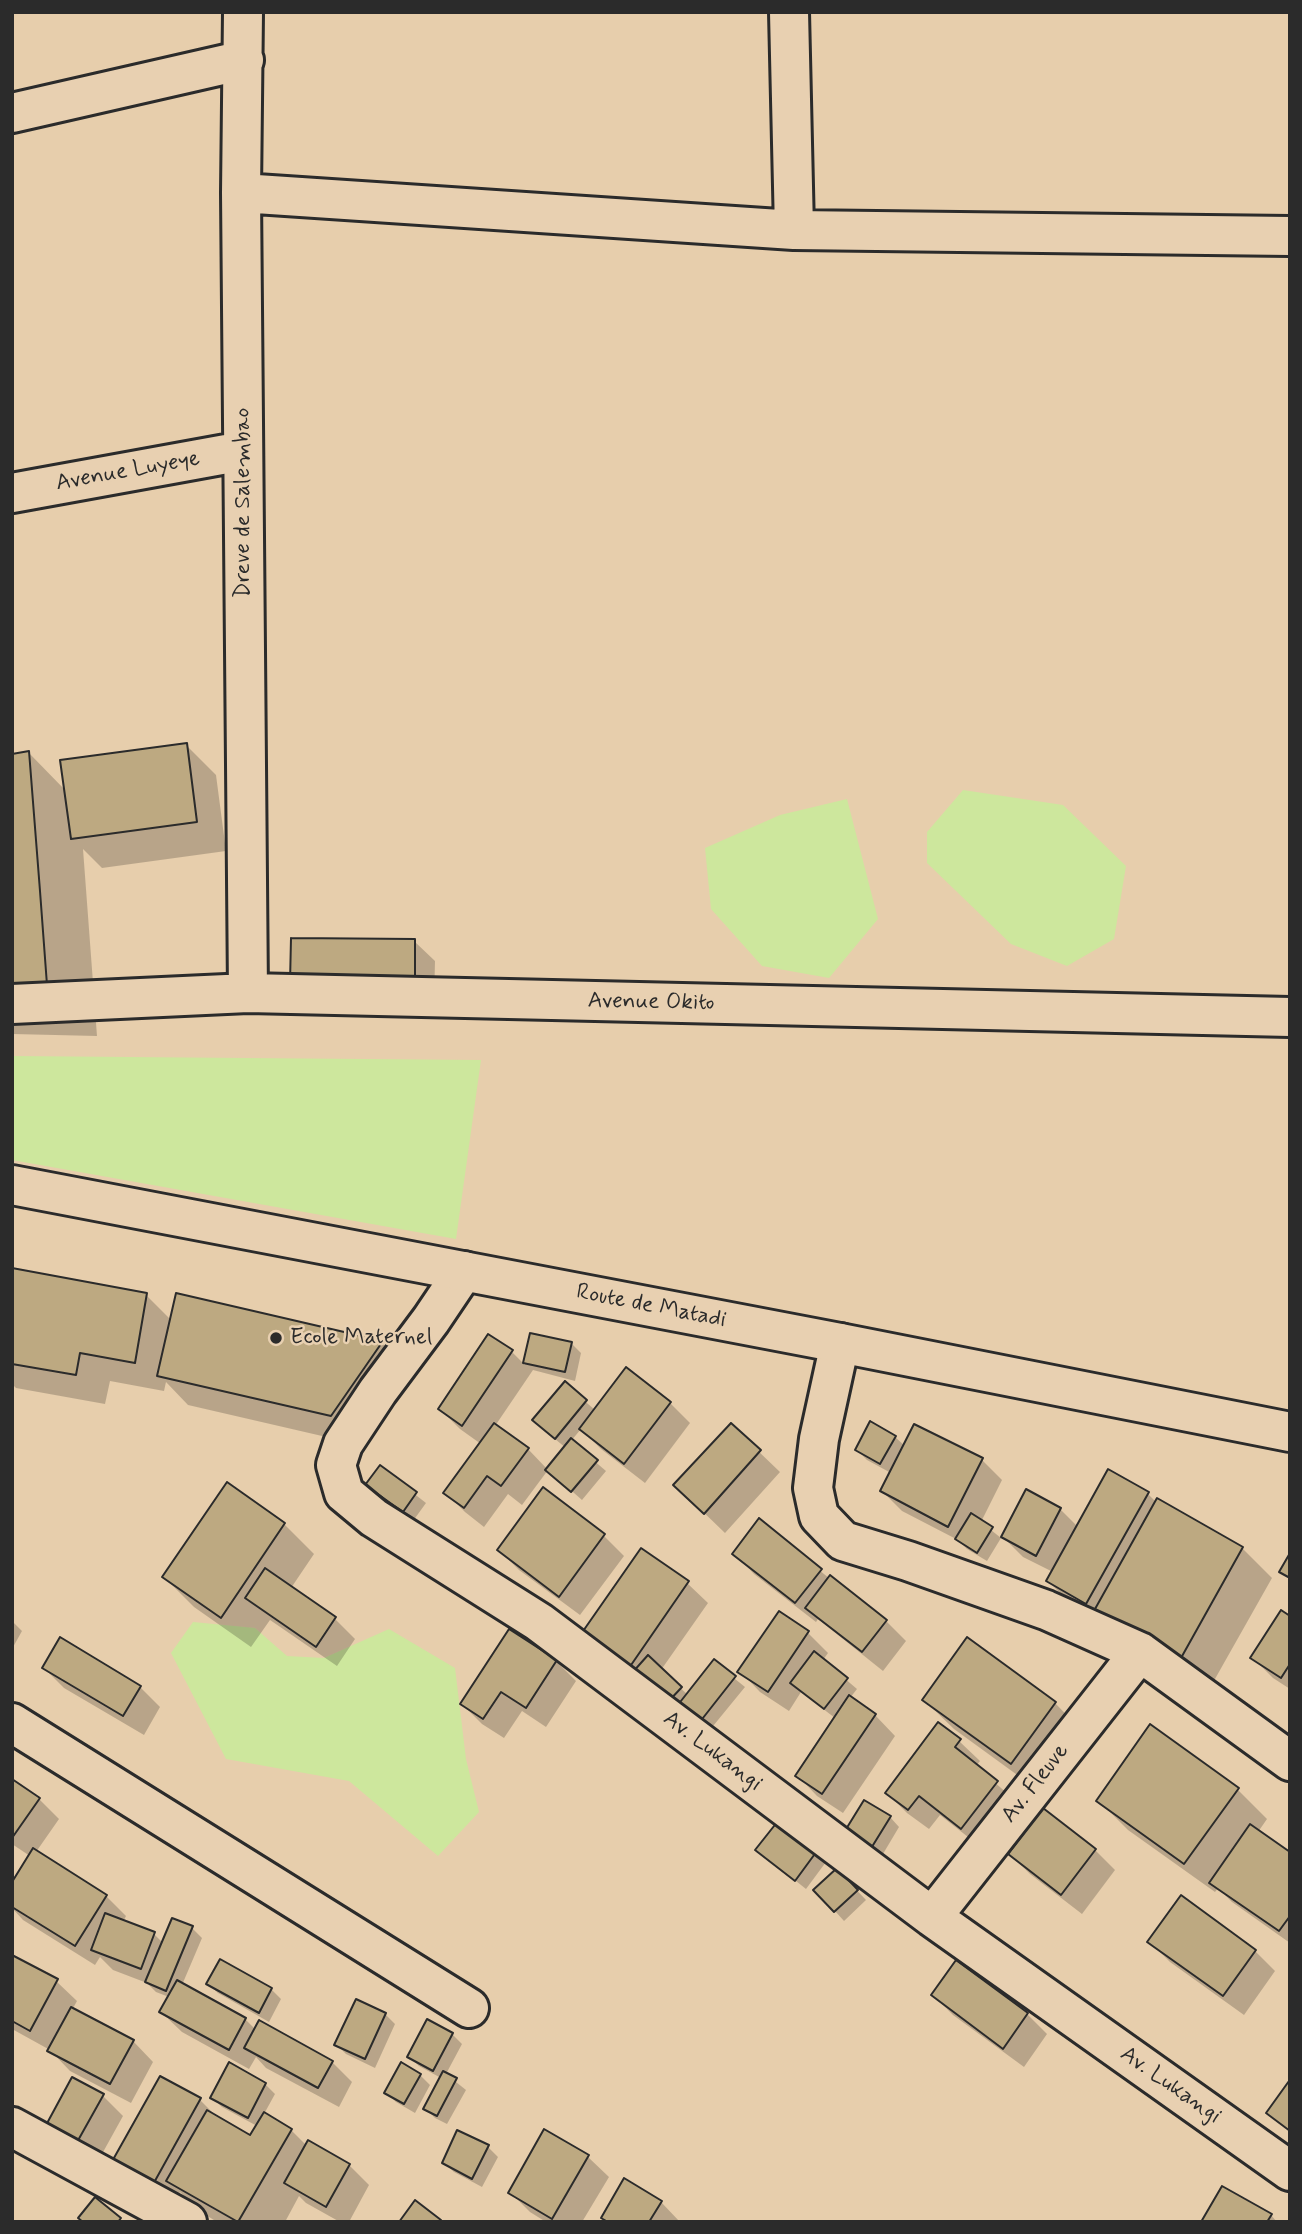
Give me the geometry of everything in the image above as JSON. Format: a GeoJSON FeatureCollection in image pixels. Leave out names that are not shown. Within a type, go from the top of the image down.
{"type":"FeatureCollection","features":[{"type":"Feature","properties":{"kind":"street","name":"Dreve de Salembao"},"geometry":{"type":"LineString","coordinates":[[243,12],[241,193],[248,993]]}},
{"type":"Feature","properties":{"kind":"street"},"geometry":{"type":"LineString","coordinates":[[789,12],[794,230]]}},
{"type":"Feature","properties":{"kind":"street"},"geometry":{"type":"LineString","coordinates":[[12,113],[244,60]]}},
{"type":"Feature","properties":{"kind":"street"},"geometry":{"type":"LineString","coordinates":[[241,193],[794,230],[1290,236]]}},
{"type":"Feature","properties":{"kind":"street","name":"Avenue Luyeye"},"geometry":{"type":"LineString","coordinates":[[12,493],[243,450]]}},
{"type":"Feature","properties":{"kind":"street","name":"Avenue Okito"},"geometry":{"type":"LineString","coordinates":[[12,1004],[248,993],[1290,1017]]}},
{"type":"Feature","properties":{"kind":"street","name":"Route de Matadi"},"geometry":{"type":"LineString","coordinates":[[12,1185],[1290,1432]]}},
{"type":"Feature","properties":{"kind":"street","name":"Av. Lukangi"},"geometry":{"type":"LineString","coordinates":[[464,1271],[343,1444],[336,1465],[344,1493],[374,1518],[539,1622],[932,1917],[1290,2171]]}},
{"type":"Feature","properties":{"kind":"street"},"geometry":{"type":"LineString","coordinates":[[840,1343],[819,1439],[813,1488],[819,1516],[843,1541],[908,1561],[1046,1611],[1140,1652],[1290,1761]]}},
{"type":"Feature","properties":{"kind":"street","name":"Av. Fleuve"},"geometry":{"type":"LineString","coordinates":[[932,1917],[1140,1652]]}},
{"type":"Feature","properties":{"kind":"street"},"geometry":{"type":"LineString","coordinates":[[12,1723],[469,2008]]}},
{"type":"Feature","properties":{"kind":"street"},"geometry":{"type":"LineString","coordinates":[[12,2127],[187,2222]]}},
{"type":"Feature","properties":{"kind":"green space"},"geometry":{"type":"Polygon","coordinates":[[[963,790],[1063,805],[1126,866],[1114,939],[1067,966],[1011,944],[927,863],[927,832],[963,790]]]}},
{"type":"Feature","properties":{"kind":"green space"},"geometry":{"type":"Polygon","coordinates":[[[847,799],[878,919],[829,978],[762,966],[711,909],[705,848],[780,815],[847,799]]]}},
{"type":"Feature","properties":{"kind":"green space"},"geometry":{"type":"Polygon","coordinates":[[[12,1056],[481,1060],[456,1239],[12,1160],[12,1056]]]}},
{"type":"Feature","properties":{"kind":"green space"},"geometry":{"type":"Polygon","coordinates":[[[193,1622],[255,1628],[287,1656],[324,1658],[389,1629],[455,1668],[466,1759],[479,1812],[438,1856],[349,1781],[226,1759],[171,1653],[193,1622]]]}},
{"type":"Feature","properties":{"kind":"building"},"geometry":{"type":"Polygon","coordinates":[[[187,743],[197,822],[71,839],[60,760],[187,743]]]}},
{"type":"Feature","properties":{"kind":"building"},"geometry":{"type":"Polygon","coordinates":[[[29,751],[47,985],[12,984],[12,754],[29,751]]]}},
{"type":"Feature","properties":{"kind":"building"},"geometry":{"type":"Polygon","coordinates":[[[291,938],[415,939],[415,985],[290,983],[291,938]]]}},
{"type":"Feature","properties":{"kind":"building"},"geometry":{"type":"Polygon","coordinates":[[[12,1268],[147,1293],[135,1363],[80,1353],[76,1375],[12,1364],[12,1268]]]}},
{"type":"Feature","properties":{"kind":"building"},"geometry":{"type":"Polygon","coordinates":[[[176,1293],[383,1341],[331,1416],[157,1376],[176,1293]]]}},
{"type":"Feature","properties":{"kind":"building"},"geometry":{"type":"Polygon","coordinates":[[[530,1333],[572,1342],[565,1372],[523,1363],[530,1333]]]}},
{"type":"Feature","properties":{"kind":"building"},"geometry":{"type":"Polygon","coordinates":[[[488,1334],[513,1350],[462,1426],[438,1409],[488,1334]]]}},
{"type":"Feature","properties":{"kind":"building"},"geometry":{"type":"Polygon","coordinates":[[[626,1367],[671,1402],[624,1464],[579,1429],[626,1367]]]}},
{"type":"Feature","properties":{"kind":"building"},"geometry":{"type":"Polygon","coordinates":[[[565,1381],[587,1400],[555,1439],[532,1420],[565,1381]]]}},
{"type":"Feature","properties":{"kind":"building"},"geometry":{"type":"Polygon","coordinates":[[[870,1421],[896,1436],[880,1464],[855,1450],[870,1421]]]}},
{"type":"Feature","properties":{"kind":"building"},"geometry":{"type":"Polygon","coordinates":[[[494,1423],[529,1448],[501,1486],[487,1476],[464,1508],[443,1493],[494,1423]]]}},
{"type":"Feature","properties":{"kind":"building"},"geometry":{"type":"Polygon","coordinates":[[[731,1423],[761,1450],[704,1514],[673,1485],[731,1423]]]}},
{"type":"Feature","properties":{"kind":"building"},"geometry":{"type":"Polygon","coordinates":[[[914,1424],[983,1458],[948,1527],[880,1491],[914,1424]]]}},
{"type":"Feature","properties":{"kind":"building"},"geometry":{"type":"Polygon","coordinates":[[[571,1438],[598,1460],[571,1492],[545,1470],[571,1438]]]}},
{"type":"Feature","properties":{"kind":"building"},"geometry":{"type":"Polygon","coordinates":[[[380,1465],[417,1492],[403,1512],[365,1485],[380,1465]]]}},
{"type":"Feature","properties":{"kind":"building"},"geometry":{"type":"Polygon","coordinates":[[[1108,1469],[1149,1492],[1086,1604],[1046,1581],[1108,1469]]]}},
{"type":"Feature","properties":{"kind":"building"},"geometry":{"type":"Polygon","coordinates":[[[227,1482],[285,1523],[221,1618],[162,1577],[227,1482]]]}},
{"type":"Feature","properties":{"kind":"building"},"geometry":{"type":"Polygon","coordinates":[[[543,1487],[605,1534],[559,1597],[497,1550],[543,1487]]]}},
{"type":"Feature","properties":{"kind":"building"},"geometry":{"type":"Polygon","coordinates":[[[1026,1489],[1061,1508],[1036,1556],[1001,1537],[1026,1489]]]}},
{"type":"Feature","properties":{"kind":"building"},"geometry":{"type":"Polygon","coordinates":[[[1157,1498],[1243,1547],[1181,1658],[1095,1609],[1157,1498]]]}},
{"type":"Feature","properties":{"kind":"building"},"geometry":{"type":"Polygon","coordinates":[[[971,1513],[993,1527],[977,1553],[955,1539],[971,1513]]]}},
{"type":"Feature","properties":{"kind":"building"},"geometry":{"type":"Polygon","coordinates":[[[759,1518],[822,1569],[795,1603],[732,1554],[759,1518]]]}},
{"type":"Feature","properties":{"kind":"building"},"geometry":{"type":"Polygon","coordinates":[[[641,1548],[689,1581],[629,1668],[581,1634],[641,1548]]]}},
{"type":"Feature","properties":{"kind":"building"},"geometry":{"type":"Polygon","coordinates":[[[1290,1553],[1290,1578],[1279,1572],[1290,1553]]]}},
{"type":"Feature","properties":{"kind":"building"},"geometry":{"type":"Polygon","coordinates":[[[265,1568],[336,1617],[316,1647],[245,1598],[265,1568]]]}},
{"type":"Feature","properties":{"kind":"building"},"geometry":{"type":"Polygon","coordinates":[[[830,1575],[887,1620],[862,1652],[805,1608],[830,1575]]]}},
{"type":"Feature","properties":{"kind":"building"},"geometry":{"type":"Polygon","coordinates":[[[1281,1610],[1290,1616],[1290,1664],[1281,1678],[1250,1658],[1281,1610]]]}},
{"type":"Feature","properties":{"kind":"building"},"geometry":{"type":"Polygon","coordinates":[[[779,1611],[809,1631],[768,1692],[737,1672],[779,1611]]]}},
{"type":"Feature","properties":{"kind":"building"},"geometry":{"type":"Polygon","coordinates":[[[509,1629],[557,1660],[526,1708],[501,1692],[483,1719],[460,1704],[509,1629]]]}},
{"type":"Feature","properties":{"kind":"building"},"geometry":{"type":"Polygon","coordinates":[[[60,1637],[141,1686],[123,1716],[42,1668],[60,1637]]]}},
{"type":"Feature","properties":{"kind":"building"},"geometry":{"type":"Polygon","coordinates":[[[967,1637],[1056,1702],[1011,1764],[922,1700],[967,1637]]]}},
{"type":"Feature","properties":{"kind":"building"},"geometry":{"type":"Polygon","coordinates":[[[814,1651],[848,1678],[824,1709],[790,1683],[814,1651]]]}},
{"type":"Feature","properties":{"kind":"building"},"geometry":{"type":"Polygon","coordinates":[[[648,1655],[682,1687],[666,1704],[632,1673],[648,1655]]]}},
{"type":"Feature","properties":{"kind":"building"},"geometry":{"type":"Polygon","coordinates":[[[714,1659],[736,1676],[699,1723],[677,1706],[714,1659]]]}},
{"type":"Feature","properties":{"kind":"building"},"geometry":{"type":"Polygon","coordinates":[[[849,1695],[876,1714],[822,1794],[795,1776],[849,1695]]]}},
{"type":"Feature","properties":{"kind":"building"},"geometry":{"type":"Polygon","coordinates":[[[938,1722],[961,1739],[955,1747],[998,1781],[961,1829],[919,1796],[908,1810],[885,1793],[938,1722]]]}},
{"type":"Feature","properties":{"kind":"building"},"geometry":{"type":"Polygon","coordinates":[[[1150,1724],[1239,1788],[1184,1864],[1096,1801],[1150,1724]]]}},
{"type":"Feature","properties":{"kind":"building"},"geometry":{"type":"Polygon","coordinates":[[[12,1779],[40,1798],[12,1838],[12,1779]]]}},
{"type":"Feature","properties":{"kind":"building"},"geometry":{"type":"Polygon","coordinates":[[[864,1800],[891,1816],[870,1850],[843,1834],[864,1800]]]}},
{"type":"Feature","properties":{"kind":"building"},"geometry":{"type":"Polygon","coordinates":[[[1043,1808],[1096,1849],[1061,1895],[1008,1854],[1043,1808]]]}},
{"type":"Feature","properties":{"kind":"building"},"geometry":{"type":"Polygon","coordinates":[[[778,1821],[817,1851],[795,1881],[755,1850],[778,1821]]]}},
{"type":"Feature","properties":{"kind":"building"},"geometry":{"type":"Polygon","coordinates":[[[1250,1824],[1290,1852],[1290,1916],[1279,1931],[1209,1883],[1250,1824]]]}},
{"type":"Feature","properties":{"kind":"building"},"geometry":{"type":"Polygon","coordinates":[[[33,1848],[107,1895],[75,1946],[12,1907],[12,1882],[33,1848]]]}},
{"type":"Feature","properties":{"kind":"building"},"geometry":{"type":"Polygon","coordinates":[[[837,1868],[858,1890],[834,1912],[813,1890],[837,1868]]]}},
{"type":"Feature","properties":{"kind":"building"},"geometry":{"type":"Polygon","coordinates":[[[1181,1895],[1256,1950],[1223,1996],[1147,1942],[1181,1895]]]}},
{"type":"Feature","properties":{"kind":"building"},"geometry":{"type":"Polygon","coordinates":[[[105,1913],[155,1932],[141,1969],[91,1950],[105,1913]]]}},
{"type":"Feature","properties":{"kind":"building"},"geometry":{"type":"Polygon","coordinates":[[[172,1918],[193,1926],[166,1991],[145,1982],[172,1918]]]}},
{"type":"Feature","properties":{"kind":"building"},"geometry":{"type":"Polygon","coordinates":[[[12,1955],[58,1979],[30,2031],[12,2021],[12,1955]]]}},
{"type":"Feature","properties":{"kind":"building"},"geometry":{"type":"Polygon","coordinates":[[[220,1959],[272,1988],[259,2013],[206,1984],[220,1959]]]}},
{"type":"Feature","properties":{"kind":"building"},"geometry":{"type":"Polygon","coordinates":[[[956,1960],[1028,2013],[1003,2049],[931,1995],[956,1960]]]}},
{"type":"Feature","properties":{"kind":"building"},"geometry":{"type":"Polygon","coordinates":[[[177,1980],[246,2018],[229,2050],[159,2012],[177,1980]]]}},
{"type":"Feature","properties":{"kind":"building"},"geometry":{"type":"Polygon","coordinates":[[[356,1999],[386,2013],[365,2059],[334,2045],[356,1999]]]}},
{"type":"Feature","properties":{"kind":"building"},"geometry":{"type":"Polygon","coordinates":[[[71,2007],[134,2040],[110,2084],[47,2051],[71,2007]]]}},
{"type":"Feature","properties":{"kind":"building"},"geometry":{"type":"Polygon","coordinates":[[[427,2019],[453,2033],[433,2071],[407,2057],[427,2019]]]}},
{"type":"Feature","properties":{"kind":"building"},"geometry":{"type":"Polygon","coordinates":[[[259,2020],[333,2061],[318,2088],[244,2048],[259,2020]]]}},
{"type":"Feature","properties":{"kind":"building"},"geometry":{"type":"Polygon","coordinates":[[[229,2062],[266,2083],[248,2118],[210,2098],[229,2062]]]}},
{"type":"Feature","properties":{"kind":"building"},"geometry":{"type":"Polygon","coordinates":[[[401,2062],[421,2074],[404,2104],[384,2093],[401,2062]]]}},
{"type":"Feature","properties":{"kind":"building"},"geometry":{"type":"Polygon","coordinates":[[[443,2071],[457,2078],[437,2116],[423,2109],[443,2071]]]}},
{"type":"Feature","properties":{"kind":"building"},"geometry":{"type":"Polygon","coordinates":[[[160,2076],[201,2098],[151,2188],[110,2165],[160,2076]]]}},
{"type":"Feature","properties":{"kind":"building"},"geometry":{"type":"Polygon","coordinates":[[[72,2077],[104,2094],[76,2144],[45,2127],[72,2077]]]}},
{"type":"Feature","properties":{"kind":"building"},"geometry":{"type":"Polygon","coordinates":[[[1290,2082],[1290,2131],[1266,2113],[1290,2082]]]}},
{"type":"Feature","properties":{"kind":"building"},"geometry":{"type":"Polygon","coordinates":[[[207,2110],[250,2135],[264,2112],[292,2129],[238,2222],[166,2181],[207,2110]]]}},
{"type":"Feature","properties":{"kind":"building"},"geometry":{"type":"Polygon","coordinates":[[[544,2129],[589,2155],[552,2219],[508,2193],[544,2129]]]}},
{"type":"Feature","properties":{"kind":"building"},"geometry":{"type":"Polygon","coordinates":[[[457,2130],[489,2145],[472,2179],[442,2163],[457,2130]]]}},
{"type":"Feature","properties":{"kind":"building"},"geometry":{"type":"Polygon","coordinates":[[[308,2140],[350,2164],[326,2207],[284,2183],[308,2140]]]}},
{"type":"Feature","properties":{"kind":"building"},"geometry":{"type":"Polygon","coordinates":[[[624,2178],[662,2201],[649,2222],[608,2222],[601,2218],[624,2178]]]}},
{"type":"Feature","properties":{"kind":"building"},"geometry":{"type":"Polygon","coordinates":[[[1222,2186],[1272,2214],[1267,2222],[1201,2222],[1222,2186]]]}},
{"type":"Feature","properties":{"kind":"building"},"geometry":{"type":"Polygon","coordinates":[[[95,2197],[121,2218],[118,2222],[83,2222],[78,2218],[95,2197]]]}},
{"type":"Feature","properties":{"kind":"building"},"geometry":{"type":"Polygon","coordinates":[[[415,2200],[441,2220],[440,2222],[399,2222],[415,2200]]]}},
{"type":"Feature","properties":{"kind":"place","name":"Ecole Maternel"},"geometry":{"type":"Point","coordinates":[276,1338]}}]}
